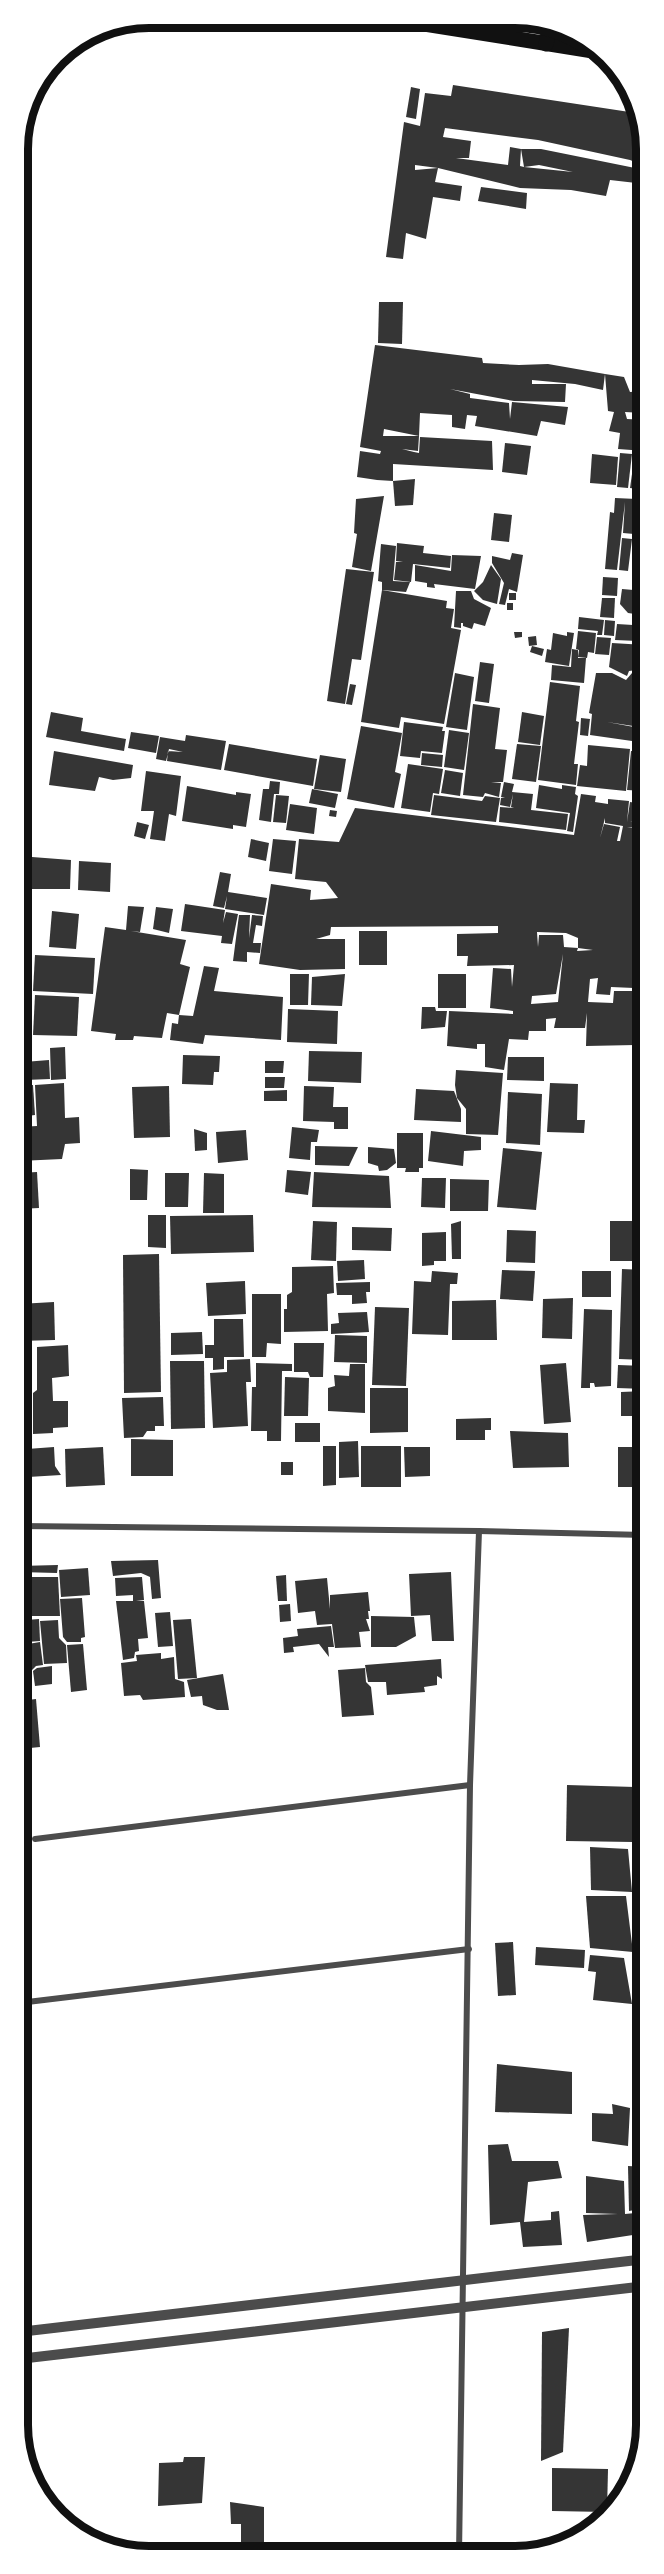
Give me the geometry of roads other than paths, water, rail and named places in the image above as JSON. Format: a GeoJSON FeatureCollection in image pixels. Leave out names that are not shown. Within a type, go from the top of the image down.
{"type":"FeatureCollection","features":[{"type":"Feature","properties":{"kind":"main road"},"geometry":{"type":"LineString","coordinates":[[449,28],[583,49]]}},
{"type":"Feature","properties":{"kind":"main road"},"geometry":{"type":"LineString","coordinates":[[546,44],[548,34]]}},
{"type":"Feature","properties":{"kind":"street"},"geometry":{"type":"LineString","coordinates":[[28,1526],[635,1535]]}},
{"type":"Feature","properties":{"kind":"street"},"geometry":{"type":"LineString","coordinates":[[459,2546],[465,2280],[470,1785],[478,1531]]}},
{"type":"Feature","properties":{"kind":"street"},"geometry":{"type":"LineString","coordinates":[[35,1839],[470,1785]]}},
{"type":"Feature","properties":{"kind":"street"},"geometry":{"type":"LineString","coordinates":[[28,2002],[469,1950]]}},
{"type":"Feature","properties":{"kind":"street"},"geometry":{"type":"LineString","coordinates":[[28,2331],[635,2260]]}},
{"type":"Feature","properties":{"kind":"street"},"geometry":{"type":"LineString","coordinates":[[28,2358],[635,2287]]}}]}
